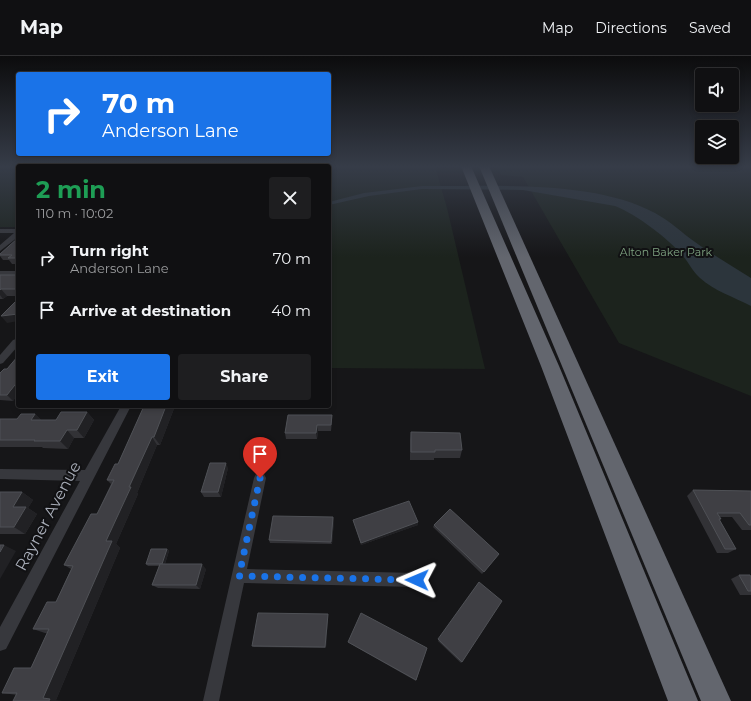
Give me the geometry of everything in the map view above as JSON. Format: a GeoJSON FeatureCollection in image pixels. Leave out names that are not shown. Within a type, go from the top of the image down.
{"type":"FeatureCollection","features":[{"type":"Feature","properties":{"kind":"highway"},"geometry":{"type":"LineString","coordinates":[[486,196],[716,701]]}},
{"type":"Feature","properties":{"kind":"highway"},"geometry":{"type":"LineString","coordinates":[[489,196],[550,366],[683,701]]}},
{"type":"Feature","properties":{"kind":"street"},"geometry":{"type":"LineString","coordinates":[[0,231],[16,232]]}},
{"type":"Feature","properties":{"kind":"street"},"geometry":{"type":"LineString","coordinates":[[0,249],[16,234]]}},
{"type":"Feature","properties":{"kind":"street"},"geometry":{"type":"LineString","coordinates":[[0,273],[16,273]]}},
{"type":"Feature","properties":{"kind":"street"},"geometry":{"type":"LineString","coordinates":[[0,362],[16,342]]}},
{"type":"Feature","properties":{"kind":"street","name":"Rayner Avenue"},"geometry":{"type":"LineString","coordinates":[[0,643],[125,408]]}},
{"type":"Feature","properties":{"kind":"street"},"geometry":{"type":"LineString","coordinates":[[0,474],[89,476]]}},
{"type":"Feature","properties":{"kind":"street"},"geometry":{"type":"LineString","coordinates":[[211,701],[260,478]]}},
{"type":"Feature","properties":{"kind":"street"},"geometry":{"type":"LineString","coordinates":[[239,576],[417,580]]}},
{"type":"Feature","properties":{"kind":"green space"},"geometry":{"type":"Polygon","coordinates":[[[0,196],[16,196],[16,227],[0,227],[0,196]]]}},
{"type":"Feature","properties":{"kind":"green space"},"geometry":{"type":"Polygon","coordinates":[[[331,196],[444,196],[485,369],[331,368],[331,196]]]}},
{"type":"Feature","properties":{"kind":"green space","name":"Alton Baker Park"},"geometry":{"type":"Polygon","coordinates":[[[534,196],[751,196],[751,396],[619,343],[534,196]]]}},
{"type":"Feature","properties":{"kind":"shaded area"},"geometry":{"type":"Polygon","coordinates":[[[352,196],[369,196],[331,205],[331,201],[352,196]]]}},
{"type":"Feature","properties":{"kind":"shaded area"},"geometry":{"type":"Polygon","coordinates":[[[558,196],[606,196],[630,202],[655,213],[671,223],[702,247],[751,278],[751,306],[706,283],[695,273],[677,249],[661,235],[633,215],[615,206],[558,196]]]}},
{"type":"Feature","properties":{"kind":"building"},"geometry":{"type":"Polygon","coordinates":[[[16,240],[16,258],[8,258],[12,255],[0,254],[16,240]]]}},
{"type":"Feature","properties":{"kind":"building"},"geometry":{"type":"Polygon","coordinates":[[[0,275],[16,275],[16,289],[0,290],[0,275]]]}},
{"type":"Feature","properties":{"kind":"building"},"geometry":{"type":"Polygon","coordinates":[[[16,301],[16,314],[1,316],[16,301]]]}},
{"type":"Feature","properties":{"kind":"building"},"geometry":{"type":"Polygon","coordinates":[[[16,358],[16,384],[7,395],[0,395],[0,373],[4,369],[7,369],[16,358]]]}},
{"type":"Feature","properties":{"kind":"building"},"geometry":{"type":"Polygon","coordinates":[[[143,408],[165,408],[154,437],[152,437],[106,541],[112,541],[43,698],[50,699],[49,701],[13,701],[17,693],[2,693],[14,668],[31,668],[49,629],[33,629],[47,602],[56,602],[73,566],[64,565],[91,514],[97,514],[114,480],[107,480],[115,464],[118,464],[143,408]]]}},
{"type":"Feature","properties":{"kind":"building"},"geometry":{"type":"Polygon","coordinates":[[[61,412],[87,412],[77,430],[67,430],[60,441],[0,440],[0,419],[17,419],[21,414],[35,414],[31,420],[56,420],[61,412]]]}},
{"type":"Feature","properties":{"kind":"building"},"geometry":{"type":"Polygon","coordinates":[[[288,415],[332,415],[331,425],[317,425],[316,433],[285,433],[288,415]]]}},
{"type":"Feature","properties":{"kind":"building"},"geometry":{"type":"Polygon","coordinates":[[[411,432],[460,433],[462,450],[411,452],[411,432]]]}},
{"type":"Feature","properties":{"kind":"building"},"geometry":{"type":"Polygon","coordinates":[[[210,463],[226,463],[218,492],[201,492],[210,463]]]}},
{"type":"Feature","properties":{"kind":"building"},"geometry":{"type":"Polygon","coordinates":[[[693,490],[751,491],[751,525],[749,525],[740,513],[717,513],[736,549],[725,549],[693,490]]]}},
{"type":"Feature","properties":{"kind":"building"},"geometry":{"type":"Polygon","coordinates":[[[0,492],[22,492],[13,507],[26,507],[14,527],[0,527],[0,492]]]}},
{"type":"Feature","properties":{"kind":"building"},"geometry":{"type":"Polygon","coordinates":[[[409,501],[418,522],[361,543],[353,520],[409,501]]]}},
{"type":"Feature","properties":{"kind":"building"},"geometry":{"type":"Polygon","coordinates":[[[450,509],[499,554],[484,572],[434,525],[450,509]]]}},
{"type":"Feature","properties":{"kind":"building"},"geometry":{"type":"Polygon","coordinates":[[[273,516],[333,517],[331,542],[269,540],[273,516]]]}},
{"type":"Feature","properties":{"kind":"building"},"geometry":{"type":"Polygon","coordinates":[[[0,545],[4,545],[0,552],[0,545]]]}},
{"type":"Feature","properties":{"kind":"building"},"geometry":{"type":"Polygon","coordinates":[[[151,549],[167,549],[162,564],[146,564],[151,549]]]}},
{"type":"Feature","properties":{"kind":"building"},"geometry":{"type":"Polygon","coordinates":[[[160,564],[202,564],[196,585],[152,585],[160,564]]]}},
{"type":"Feature","properties":{"kind":"building"},"geometry":{"type":"Polygon","coordinates":[[[739,575],[750,575],[751,591],[748,591],[739,575]]]}},
{"type":"Feature","properties":{"kind":"building"},"geometry":{"type":"Polygon","coordinates":[[[479,582],[502,601],[462,662],[438,639],[479,582]]]}},
{"type":"Feature","properties":{"kind":"building"},"geometry":{"type":"Polygon","coordinates":[[[258,613],[328,614],[325,647],[252,646],[258,613]]]}},
{"type":"Feature","properties":{"kind":"building"},"geometry":{"type":"Polygon","coordinates":[[[361,613],[427,648],[416,680],[348,642],[361,613]]]}},
{"type":"Feature","properties":{"kind":"route"},"geometry":{"type":"LineString","coordinates":[[260,478],[239,576],[417,580]]}}]}
